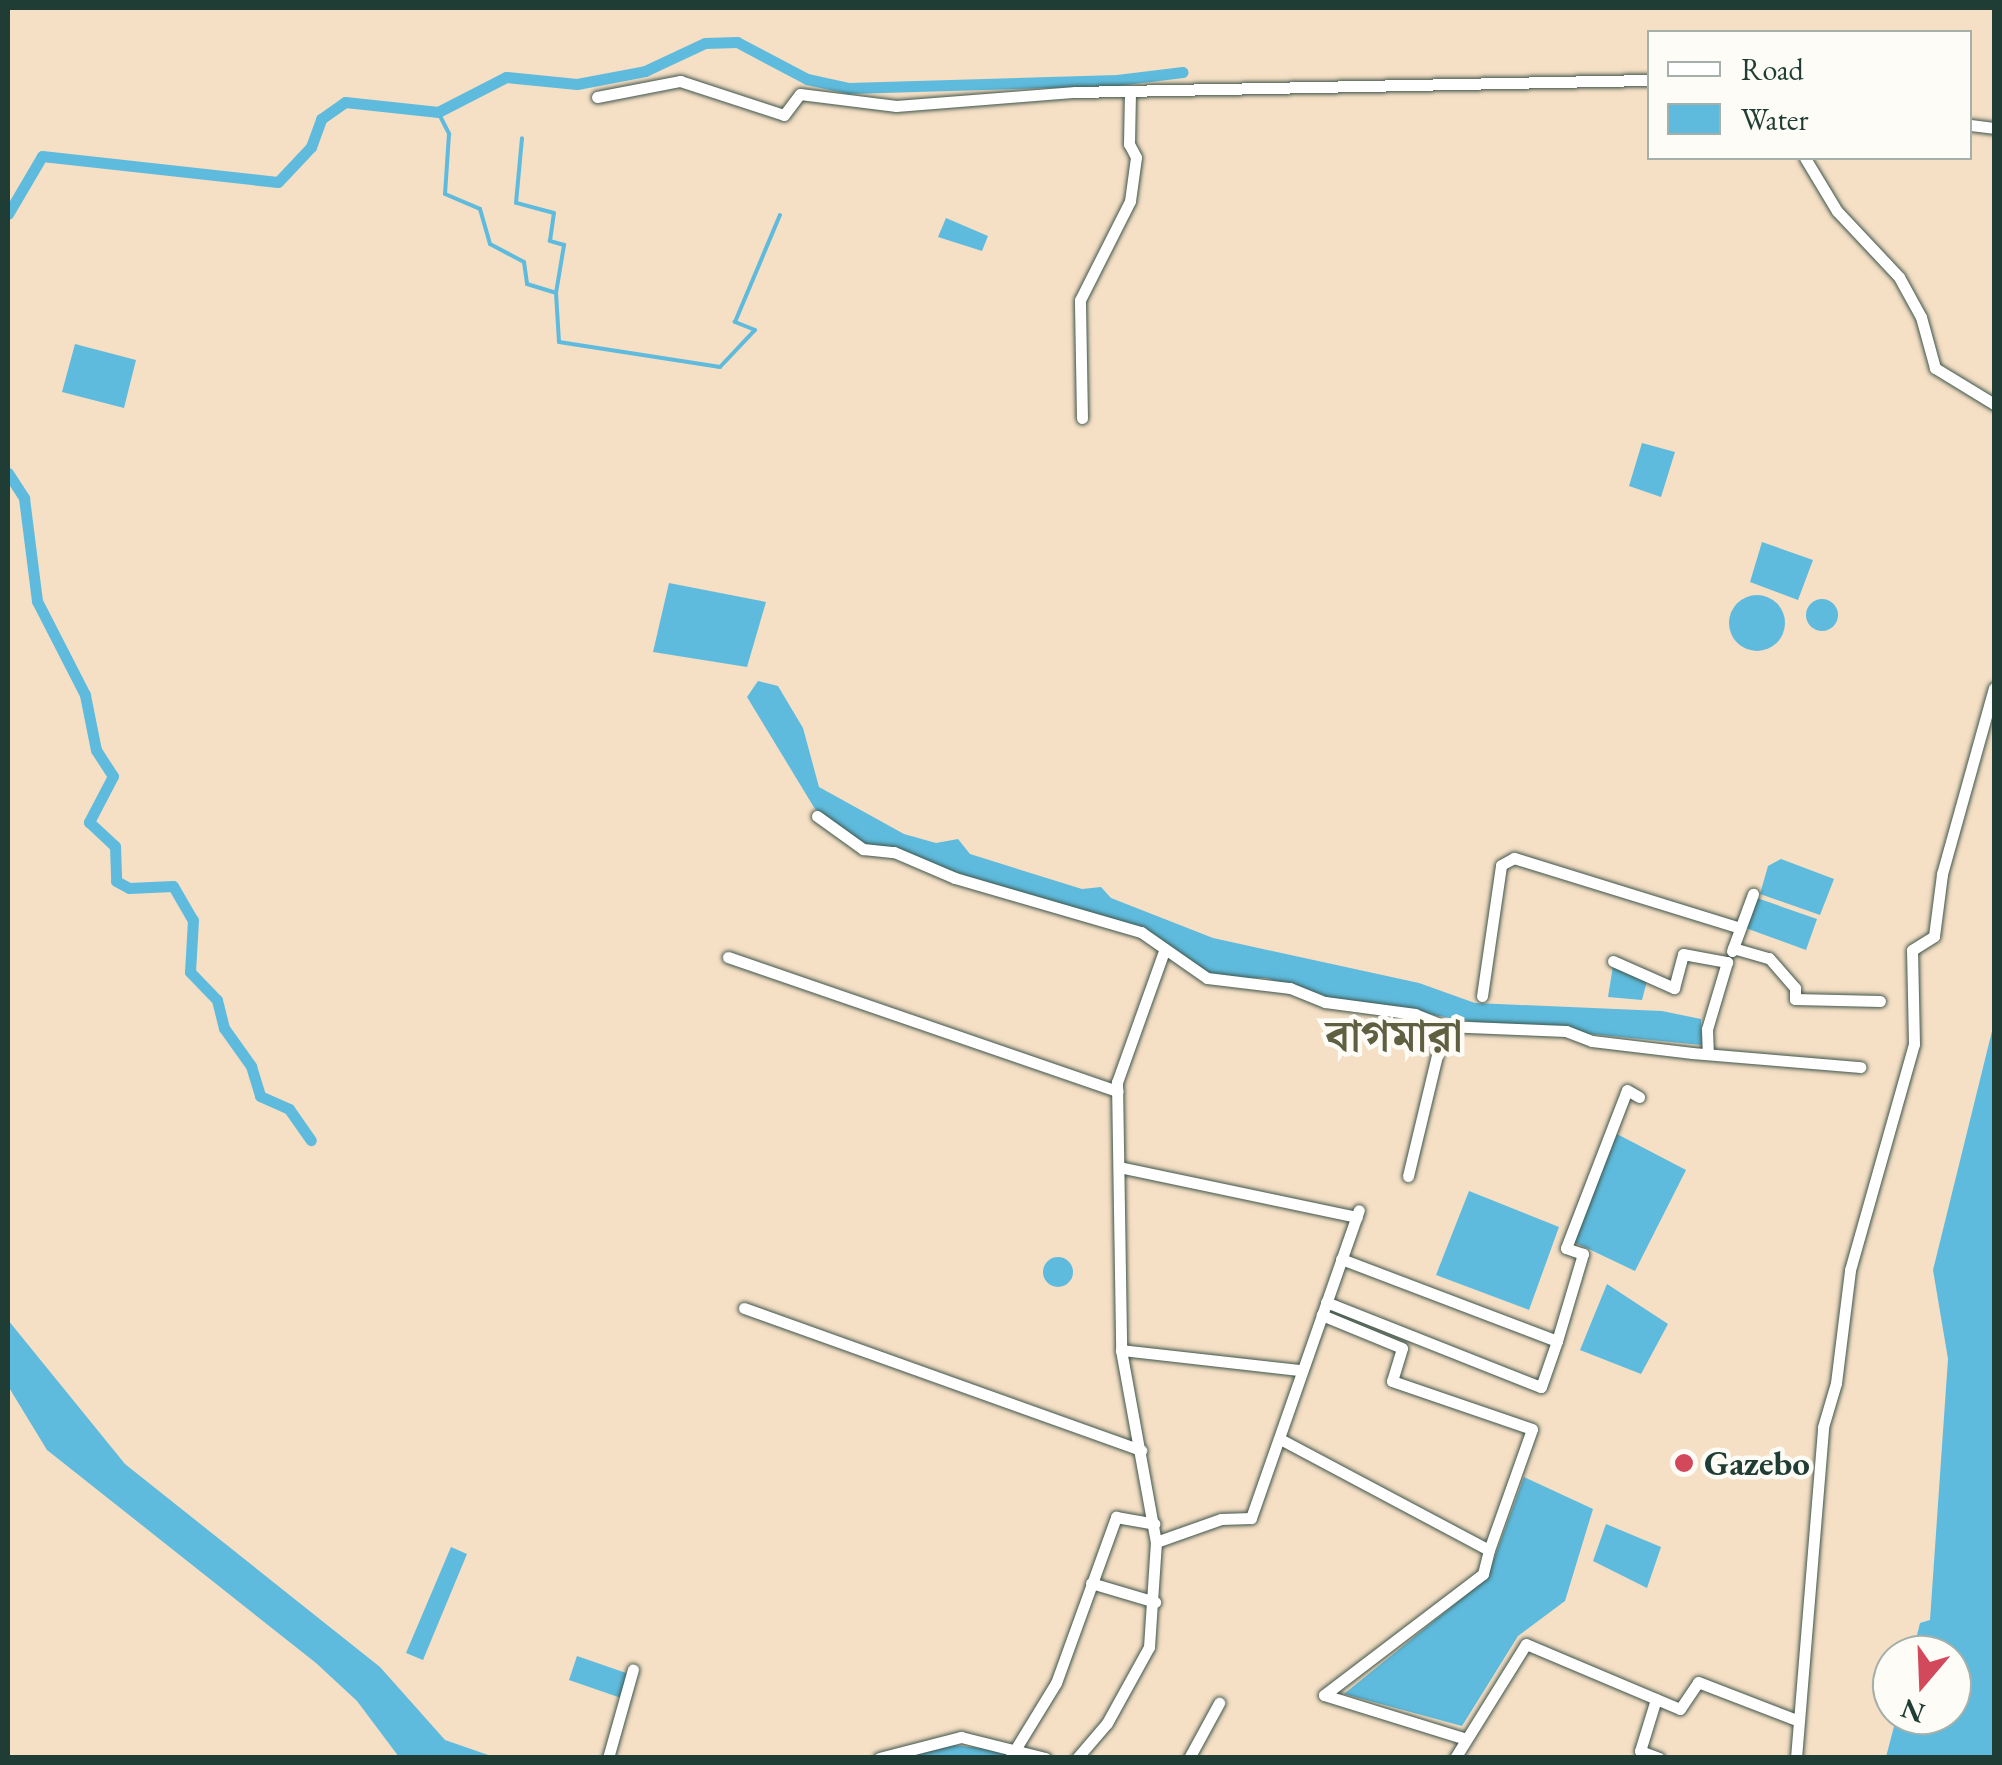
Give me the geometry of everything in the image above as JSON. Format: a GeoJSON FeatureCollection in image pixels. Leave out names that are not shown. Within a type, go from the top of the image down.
{"type":"FeatureCollection","features":[{"type":"Feature","properties":{"kind":"street"},"geometry":{"type":"LineString","coordinates":[[597,97],[680,81],[784,116],[800,94],[896,106],[1130,93],[1647,80]]}},
{"type":"Feature","properties":{"kind":"street"},"geometry":{"type":"LineString","coordinates":[[1082,418],[1080,300],[1130,201],[1136,157],[1128,144],[1130,93]]}},
{"type":"Feature","properties":{"kind":"street"},"geometry":{"type":"LineString","coordinates":[[1807,160],[1836,211],[1899,278],[1921,317],[1935,368],[1994,404]]}},
{"type":"Feature","properties":{"kind":"street"},"geometry":{"type":"LineString","coordinates":[[1796,1758],[1824,1427],[1836,1383],[1850,1270],[1914,1044],[1912,950],[1934,936],[1942,874],[1994,688]]}},
{"type":"Feature","properties":{"kind":"street"},"geometry":{"type":"LineString","coordinates":[[817,816],[863,849],[894,852],[955,878],[1129,928],[1208,978],[1290,988],[1325,1002],[1414,1014],[1444,1026],[1566,1031],[1592,1041],[1860,1066]]}},
{"type":"Feature","properties":{"kind":"street"},"geometry":{"type":"LineString","coordinates":[[1482,996],[1501,865],[1514,858],[1736,927]]}},
{"type":"Feature","properties":{"kind":"street"},"geometry":{"type":"LineString","coordinates":[[1708,1053],[1707,1029],[1736,927],[1753,894]]}},
{"type":"Feature","properties":{"kind":"street"},"geometry":{"type":"LineString","coordinates":[[1733,948],[1769,958],[1795,988],[1795,999],[1880,1001]]}},
{"type":"Feature","properties":{"kind":"street"},"geometry":{"type":"LineString","coordinates":[[1077,1758],[1138,1674],[1154,1602],[1154,1524],[1121,1350],[1118,1090],[1164,951]]}},
{"type":"Feature","properties":{"kind":"street"},"geometry":{"type":"LineString","coordinates":[[1613,962],[1674,988],[1684,954],[1727,962]]}},
{"type":"Feature","properties":{"kind":"street"},"geometry":{"type":"LineString","coordinates":[[728,957],[1118,1090]]}},
{"type":"Feature","properties":{"kind":"street"},"geometry":{"type":"LineString","coordinates":[[1408,1176],[1444,1026]]}},
{"type":"Feature","properties":{"kind":"street"},"geometry":{"type":"LineString","coordinates":[[1324,1308],[1541,1387],[1583,1254],[1566,1248],[1627,1090],[1640,1097]]}},
{"type":"Feature","properties":{"kind":"street"},"geometry":{"type":"LineString","coordinates":[[1119,1167],[1358,1213],[1298,1370],[1282,1440],[1271,1452],[1251,1518],[1221,1520],[1156,1542]]}},
{"type":"Feature","properties":{"kind":"street"},"geometry":{"type":"LineString","coordinates":[[1342,1259],[1557,1341]]}},
{"type":"Feature","properties":{"kind":"street"},"geometry":{"type":"LineString","coordinates":[[744,1308],[1141,1450]]}},
{"type":"Feature","properties":{"kind":"street"},"geometry":{"type":"LineString","coordinates":[[1324,1308],[1402,1348],[1392,1380],[1532,1430],[1483,1574],[1324,1695],[1464,1738]]}},
{"type":"Feature","properties":{"kind":"street"},"geometry":{"type":"LineString","coordinates":[[1121,1350],[1298,1370]]}},
{"type":"Feature","properties":{"kind":"street"},"geometry":{"type":"LineString","coordinates":[[1282,1440],[1489,1550]]}},
{"type":"Feature","properties":{"kind":"street"},"geometry":{"type":"LineString","coordinates":[[1013,1752],[1056,1683],[1116,1517],[1154,1524]]}},
{"type":"Feature","properties":{"kind":"street"},"geometry":{"type":"LineString","coordinates":[[1092,1584],[1154,1602]]}},
{"type":"Feature","properties":{"kind":"street"},"geometry":{"type":"LineString","coordinates":[[1455,1758],[1526,1644],[1680,1709],[1698,1682],[1799,1721]]}},
{"type":"Feature","properties":{"kind":"street"},"geometry":{"type":"LineString","coordinates":[[608,1758],[633,1669]]}},
{"type":"Feature","properties":{"kind":"street"},"geometry":{"type":"LineString","coordinates":[[1656,1699],[1640,1751],[1660,1758]]}},
{"type":"Feature","properties":{"kind":"street"},"geometry":{"type":"LineString","coordinates":[[1189,1758],[1219,1703]]}},
{"type":"Feature","properties":{"kind":"street"},"geometry":{"type":"LineString","coordinates":[[880,1758],[961,1737],[1045,1758]]}},
{"type":"Feature","properties":{"kind":"water"},"geometry":{"type":"Polygon","coordinates":[[[946,218],[988,236],[982,251],[938,237],[946,218]]]}},
{"type":"Feature","properties":{"kind":"water"},"geometry":{"type":"Polygon","coordinates":[[[75,344],[136,360],[124,408],[62,392],[75,344]]]}},
{"type":"Feature","properties":{"kind":"water"},"geometry":{"type":"Polygon","coordinates":[[[1642,443],[1675,452],[1661,497],[1629,486],[1642,443]]]}},
{"type":"Feature","properties":{"kind":"water"},"geometry":{"type":"Polygon","coordinates":[[[1762,542],[1813,560],[1798,600],[1750,582],[1762,542]]]}},
{"type":"Feature","properties":{"kind":"water"},"geometry":{"type":"Polygon","coordinates":[[[669,583],[766,602],[747,667],[653,652],[669,583]]]}},
{"type":"Feature","properties":{"kind":"water"},"geometry":{"type":"Polygon","coordinates":[[[1757,595],[1777,603],[1785,623],[1777,643],[1757,651],[1737,643],[1729,623],[1737,603],[1757,595]]]}},
{"type":"Feature","properties":{"kind":"water"},"geometry":{"type":"Polygon","coordinates":[[[1822,599],[1833,604],[1838,615],[1833,626],[1822,631],[1811,626],[1806,615],[1811,604],[1822,599]]]}},
{"type":"Feature","properties":{"kind":"water"},"geometry":{"type":"Polygon","coordinates":[[[758,681],[778,686],[803,728],[819,787],[904,834],[936,843],[958,839],[970,854],[1082,889],[1101,887],[1111,898],[1213,938],[1419,983],[1475,1003],[1662,1011],[1701,1019],[1702,1045],[1487,1024],[1325,997],[1266,978],[1225,978],[1198,969],[1133,926],[865,845],[815,809],[747,697],[758,681]]]}},
{"type":"Feature","properties":{"kind":"water"},"geometry":{"type":"Polygon","coordinates":[[[1781,859],[1834,879],[1820,915],[1760,894],[1768,866],[1781,859]]]}},
{"type":"Feature","properties":{"kind":"water"},"geometry":{"type":"Polygon","coordinates":[[[1754,897],[1817,919],[1806,950],[1740,926],[1754,897]]]}},
{"type":"Feature","properties":{"kind":"water"},"geometry":{"type":"Polygon","coordinates":[[[1613,966],[1647,981],[1642,1000],[1608,997],[1613,966]]]}},
{"type":"Feature","properties":{"kind":"water"},"geometry":{"type":"Polygon","coordinates":[[[1994,1023],[1994,1757],[1886,1757],[1892,1735],[1972,1735],[1972,1635],[1917,1635],[1920,1623],[1930,1620],[1948,1359],[1933,1270],[1994,1023]]]}},
{"type":"Feature","properties":{"kind":"water"},"geometry":{"type":"Polygon","coordinates":[[[1617,1134],[1686,1170],[1635,1271],[1574,1242],[1617,1134]]]}},
{"type":"Feature","properties":{"kind":"water"},"geometry":{"type":"Polygon","coordinates":[[[1469,1191],[1559,1227],[1529,1310],[1436,1275],[1469,1191]]]}},
{"type":"Feature","properties":{"kind":"water"},"geometry":{"type":"Polygon","coordinates":[[[1058,1257],[1069,1261],[1073,1272],[1069,1283],[1058,1287],[1047,1283],[1043,1272],[1047,1261],[1058,1257]]]}},
{"type":"Feature","properties":{"kind":"water"},"geometry":{"type":"Polygon","coordinates":[[[1607,1284],[1668,1324],[1641,1374],[1580,1350],[1607,1284]]]}},
{"type":"Feature","properties":{"kind":"water"},"geometry":{"type":"Polygon","coordinates":[[[8,1320],[125,1464],[380,1667],[445,1740],[494,1757],[399,1757],[357,1701],[316,1663],[47,1450],[8,1386],[8,1320]]]}},
{"type":"Feature","properties":{"kind":"water"},"geometry":{"type":"Polygon","coordinates":[[[1524,1477],[1593,1509],[1565,1601],[1518,1636],[1462,1726],[1344,1694],[1487,1578],[1524,1477]]]}},
{"type":"Feature","properties":{"kind":"water"},"geometry":{"type":"Polygon","coordinates":[[[1606,1524],[1661,1547],[1647,1588],[1593,1561],[1606,1524]]]}},
{"type":"Feature","properties":{"kind":"water"},"geometry":{"type":"Polygon","coordinates":[[[451,1547],[467,1554],[423,1660],[406,1653],[451,1547]]]}},
{"type":"Feature","properties":{"kind":"water"},"geometry":{"type":"Polygon","coordinates":[[[577,1656],[629,1674],[621,1698],[569,1680],[577,1656]]]}},
{"type":"Feature","properties":{"kind":"water"},"geometry":{"type":"Polygon","coordinates":[[[953,1745],[998,1750],[1011,1757],[897,1758],[953,1745]]]}},
{"type":"Feature","properties":{"kind":"waterway"},"geometry":{"type":"LineString","coordinates":[[8,214],[42,156],[278,182],[311,147],[321,119],[345,102],[438,112],[506,77],[577,84],[645,71],[705,43],[737,42],[807,79],[849,88],[1117,80],[1183,72]]}},
{"type":"Feature","properties":{"kind":"waterway"},"geometry":{"type":"LineString","coordinates":[[438,112],[449,134],[445,194],[480,209],[490,244],[524,262],[527,284],[556,293],[564,245],[550,241],[554,213],[516,203],[522,138]]}},
{"type":"Feature","properties":{"kind":"waterway"},"geometry":{"type":"LineString","coordinates":[[556,293],[559,342],[720,367],[755,330],[735,322],[780,215]]}},
{"type":"Feature","properties":{"kind":"waterway"},"geometry":{"type":"LineString","coordinates":[[8,473],[24,498],[37,601],[85,695],[96,750],[113,776],[89,822],[115,846],[116,881],[129,888],[173,886],[193,920],[190,972],[217,1000],[224,1028],[251,1066],[260,1096],[289,1109],[311,1140]]}},
{"type":"Feature","properties":{"kind":"place","name":"Gazebo"},"geometry":{"type":"Point","coordinates":[1684,1463]}},
{"type":"Feature","properties":{"kind":"district","name":"বাগমারা"},"geometry":{"type":"Point","coordinates":[1394,1036]}}]}
